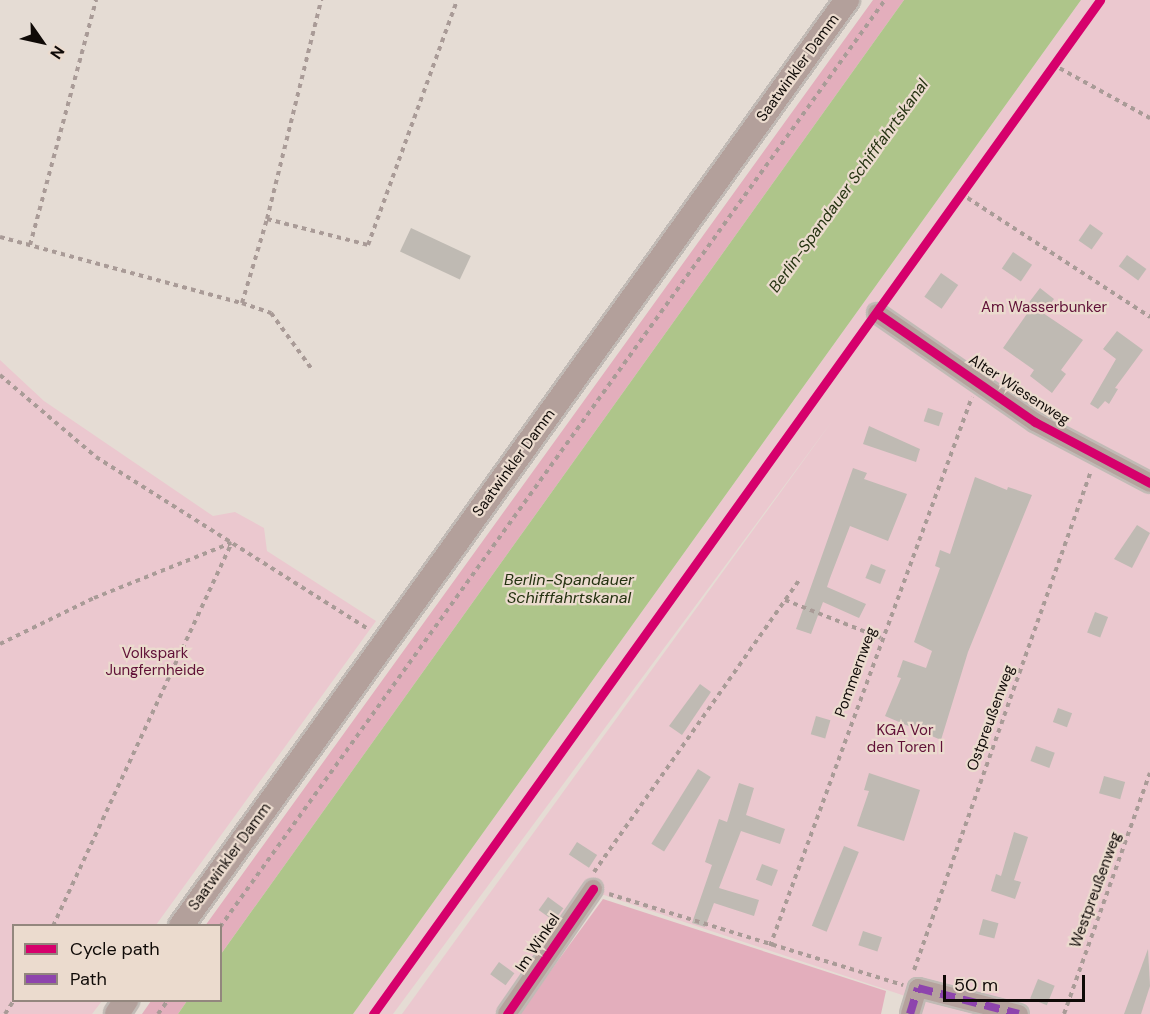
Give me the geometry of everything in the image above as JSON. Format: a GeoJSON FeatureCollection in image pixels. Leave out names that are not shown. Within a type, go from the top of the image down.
{"type":"FeatureCollection","features":[{"type":"Feature","properties":{"kind":"main road","name":"Saatwinkler Damm"},"geometry":{"type":"LineString","coordinates":[[182,924],[847,0]]}},
{"type":"Feature","properties":{"kind":"street","name":"Alter Wiesenweg"},"geometry":{"type":"LineString","coordinates":[[877,313],[1035,422],[1150,483]]}},
{"type":"Feature","properties":{"kind":"street","name":"Im Winkel"},"geometry":{"type":"LineString","coordinates":[[507,1014],[594,889]]}},
{"type":"Feature","properties":{"kind":"street"},"geometry":{"type":"LineString","coordinates":[[910,1014],[918,988],[1019,1014]]}},
{"type":"Feature","properties":{"kind":"path"},"geometry":{"type":"LineString","coordinates":[[30,245],[96,0]]}},
{"type":"Feature","properties":{"kind":"path"},"geometry":{"type":"LineString","coordinates":[[242,303],[267,219],[321,0]]}},
{"type":"Feature","properties":{"kind":"path"},"geometry":{"type":"LineString","coordinates":[[267,219],[368,245],[457,0]]}},
{"type":"Feature","properties":{"kind":"path"},"geometry":{"type":"LineString","coordinates":[[222,924],[885,0]]}},
{"type":"Feature","properties":{"kind":"path"},"geometry":{"type":"LineString","coordinates":[[1052,64],[1150,118]]}},
{"type":"Feature","properties":{"kind":"path"},"geometry":{"type":"LineString","coordinates":[[960,192],[1150,316]]}},
{"type":"Feature","properties":{"kind":"path"},"geometry":{"type":"LineString","coordinates":[[0,237],[271,313],[312,368]]}},
{"type":"Feature","properties":{"kind":"path"},"geometry":{"type":"LineString","coordinates":[[0,375],[96,457],[366,628]]}},
{"type":"Feature","properties":{"kind":"path"},"geometry":{"type":"LineString","coordinates":[[0,644],[94,598],[232,543]]}},
{"type":"Feature","properties":{"kind":"path"},"geometry":{"type":"LineString","coordinates":[[54,924],[232,543]]}},
{"type":"Feature","properties":{"kind":"path"},"geometry":{"type":"LineString","coordinates":[[800,579],[592,874],[594,889],[770,946],[888,982],[918,988]]}},
{"type":"Feature","properties":{"kind":"path"},"geometry":{"type":"LineString","coordinates":[[785,600],[881,638]]}},
{"type":"Feature","properties":{"kind":"green space","name":"KGA Vor den Toren I"},"geometry":{"type":"Polygon","coordinates":[[[1081,0],[1150,0],[1150,1014],[910,1014],[914,999],[601,894],[514,1014],[402,1014],[833,420],[393,1014],[353,1014],[1081,0]]]}},
{"type":"Feature","properties":{"kind":"green space","name":"Volkspark Jungfernheide"},"geometry":{"type":"Polygon","coordinates":[[[0,360],[44,401],[213,516],[235,512],[264,528],[267,551],[376,621],[157,924],[12,924],[12,1002],[101,1002],[92,1014],[0,1014],[0,360]]]}},
{"type":"Feature","properties":{"kind":"shaded area"},"geometry":{"type":"Polygon","coordinates":[[[873,0],[904,0],[222,953],[222,924],[206,924],[873,0]]]}},
{"type":"Feature","properties":{"kind":"shaded area"},"geometry":{"type":"Polygon","coordinates":[[[603,899],[886,991],[881,1014],[519,1014],[603,899]]]}},
{"type":"Feature","properties":{"kind":"shaded area"},"geometry":{"type":"Polygon","coordinates":[[[151,1002],[186,1002],[178,1014],[142,1014],[151,1002]]]}},
{"type":"Feature","properties":{"kind":"water","name":"Berlin-Spandauer Schifffahrtskanal"},"geometry":{"type":"Polygon","coordinates":[[[904,0],[1081,0],[353,1014],[178,1014],[186,1002],[222,1002],[222,953],[904,0]]]}},
{"type":"Feature","properties":{"kind":"building"},"geometry":{"type":"Polygon","coordinates":[[[1090,224],[1103,233],[1092,250],[1079,240],[1090,224]]]}},
{"type":"Feature","properties":{"kind":"building"},"geometry":{"type":"Polygon","coordinates":[[[411,228],[471,256],[460,279],[400,252],[411,228]]]}},
{"type":"Feature","properties":{"kind":"building"},"geometry":{"type":"Polygon","coordinates":[[[1013,252],[1032,265],[1021,281],[1002,269],[1013,252]]]}},
{"type":"Feature","properties":{"kind":"building"},"geometry":{"type":"Polygon","coordinates":[[[1127,255],[1146,269],[1138,280],[1119,266],[1127,255]]]}},
{"type":"Feature","properties":{"kind":"building"},"geometry":{"type":"Polygon","coordinates":[[[941,273],[958,285],[942,309],[924,297],[941,273]]]}},
{"type":"Feature","properties":{"kind":"building"},"geometry":{"type":"Polygon","coordinates":[[[1040,288],[1054,299],[1043,313],[1083,340],[1061,370],[1066,374],[1052,393],[1030,376],[1034,370],[1003,348],[1031,308],[1027,305],[1040,288]]]}},
{"type":"Feature","properties":{"kind":"building"},"geometry":{"type":"Polygon","coordinates":[[[1117,331],[1143,350],[1115,388],[1118,389],[1109,404],[1105,401],[1098,409],[1090,404],[1116,359],[1103,349],[1117,331]]]}},
{"type":"Feature","properties":{"kind":"building"},"geometry":{"type":"Polygon","coordinates":[[[928,408],[943,413],[939,426],[924,421],[928,408]]]}},
{"type":"Feature","properties":{"kind":"building"},"geometry":{"type":"Polygon","coordinates":[[[869,426],[920,449],[916,462],[863,444],[869,426]]]}},
{"type":"Feature","properties":{"kind":"building"},"geometry":{"type":"Polygon","coordinates":[[[853,468],[867,473],[864,479],[907,494],[888,541],[850,526],[827,587],[866,604],[859,618],[823,602],[811,634],[796,629],[853,468]]]}},
{"type":"Feature","properties":{"kind":"building"},"geometry":{"type":"Polygon","coordinates":[[[975,477],[1007,490],[1008,487],[1032,495],[968,652],[941,740],[885,716],[901,678],[897,677],[903,660],[926,668],[932,651],[914,642],[940,568],[935,566],[940,550],[950,554],[975,477]]]}},
{"type":"Feature","properties":{"kind":"building"},"geometry":{"type":"Polygon","coordinates":[[[1137,525],[1150,533],[1132,568],[1114,559],[1137,525]]]}},
{"type":"Feature","properties":{"kind":"building"},"geometry":{"type":"Polygon","coordinates":[[[871,564],[886,570],[880,584],[865,578],[871,564]]]}},
{"type":"Feature","properties":{"kind":"building"},"geometry":{"type":"Polygon","coordinates":[[[1095,612],[1108,617],[1100,638],[1087,633],[1095,612]]]}},
{"type":"Feature","properties":{"kind":"building"},"geometry":{"type":"Polygon","coordinates":[[[700,684],[711,692],[682,735],[669,726],[700,684]]]}},
{"type":"Feature","properties":{"kind":"building"},"geometry":{"type":"Polygon","coordinates":[[[1058,708],[1072,713],[1067,727],[1053,722],[1058,708]]]}},
{"type":"Feature","properties":{"kind":"building"},"geometry":{"type":"Polygon","coordinates":[[[816,716],[830,720],[825,738],[811,734],[816,716]]]}},
{"type":"Feature","properties":{"kind":"building"},"geometry":{"type":"Polygon","coordinates":[[[1036,746],[1055,753],[1049,768],[1031,761],[1036,746]]]}},
{"type":"Feature","properties":{"kind":"building"},"geometry":{"type":"Polygon","coordinates":[[[698,769],[711,777],[664,852],[651,844],[698,769]]]}},
{"type":"Feature","properties":{"kind":"building"},"geometry":{"type":"Polygon","coordinates":[[[869,773],[920,790],[904,841],[857,826],[869,791],[864,790],[869,773]]]}},
{"type":"Feature","properties":{"kind":"building"},"geometry":{"type":"Polygon","coordinates":[[[1104,776],[1125,782],[1120,799],[1099,793],[1104,776]]]}},
{"type":"Feature","properties":{"kind":"building"},"geometry":{"type":"Polygon","coordinates":[[[739,783],[754,788],[746,815],[785,829],[780,844],[741,831],[719,888],[759,900],[754,916],[714,903],[705,927],[692,923],[712,865],[705,862],[719,819],[727,822],[739,783]]]}},
{"type":"Feature","properties":{"kind":"building"},"geometry":{"type":"Polygon","coordinates":[[[1014,832],[1028,837],[1014,880],[1021,882],[1015,899],[991,891],[996,874],[1001,876],[1014,832]]]}},
{"type":"Feature","properties":{"kind":"building"},"geometry":{"type":"Polygon","coordinates":[[[577,842],[597,855],[589,868],[569,855],[577,842]]]}},
{"type":"Feature","properties":{"kind":"building"},"geometry":{"type":"Polygon","coordinates":[[[844,846],[859,852],[827,932],[812,926],[844,846]]]}},
{"type":"Feature","properties":{"kind":"building"},"geometry":{"type":"Polygon","coordinates":[[[762,864],[778,870],[772,886],[756,880],[762,864]]]}},
{"type":"Feature","properties":{"kind":"building"},"geometry":{"type":"Polygon","coordinates":[[[548,897],[563,908],[554,921],[539,910],[548,897]]]}},
{"type":"Feature","properties":{"kind":"building"},"geometry":{"type":"Polygon","coordinates":[[[983,919],[998,923],[994,939],[979,934],[983,919]]]}},
{"type":"Feature","properties":{"kind":"building"},"geometry":{"type":"Polygon","coordinates":[[[863,931],[882,937],[877,951],[858,945],[863,931]]]}},
{"type":"Feature","properties":{"kind":"building"},"geometry":{"type":"Polygon","coordinates":[[[1148,949],[1150,986],[1141,1014],[1124,1014],[1148,949]]]}},
{"type":"Feature","properties":{"kind":"building"},"geometry":{"type":"Polygon","coordinates":[[[499,962],[514,973],[506,985],[490,974],[499,962]]]}},
{"type":"Feature","properties":{"kind":"building"},"geometry":{"type":"Polygon","coordinates":[[[1038,979],[1055,986],[1047,1005],[1030,998],[1038,979]]]}},
{"type":"Feature","properties":{"kind":"marked path"},"geometry":{"type":"LineString","coordinates":[[910,1014],[918,988],[1019,1014]]}},
{"type":"Feature","properties":{"kind":"cycle path"},"geometry":{"type":"LineString","coordinates":[[373,1014],[1100,0]]}},
{"type":"Feature","properties":{"kind":"cycle path"},"geometry":{"type":"LineString","coordinates":[[877,313],[1035,422],[1150,483]]}},
{"type":"Feature","properties":{"kind":"cycle path"},"geometry":{"type":"LineString","coordinates":[[507,1014],[593,889]]}},
{"type":"Feature","properties":{"kind":"park label","name":"Am Wasserbunker"},"geometry":{"type":"Point","coordinates":[1044,308]}}]}
